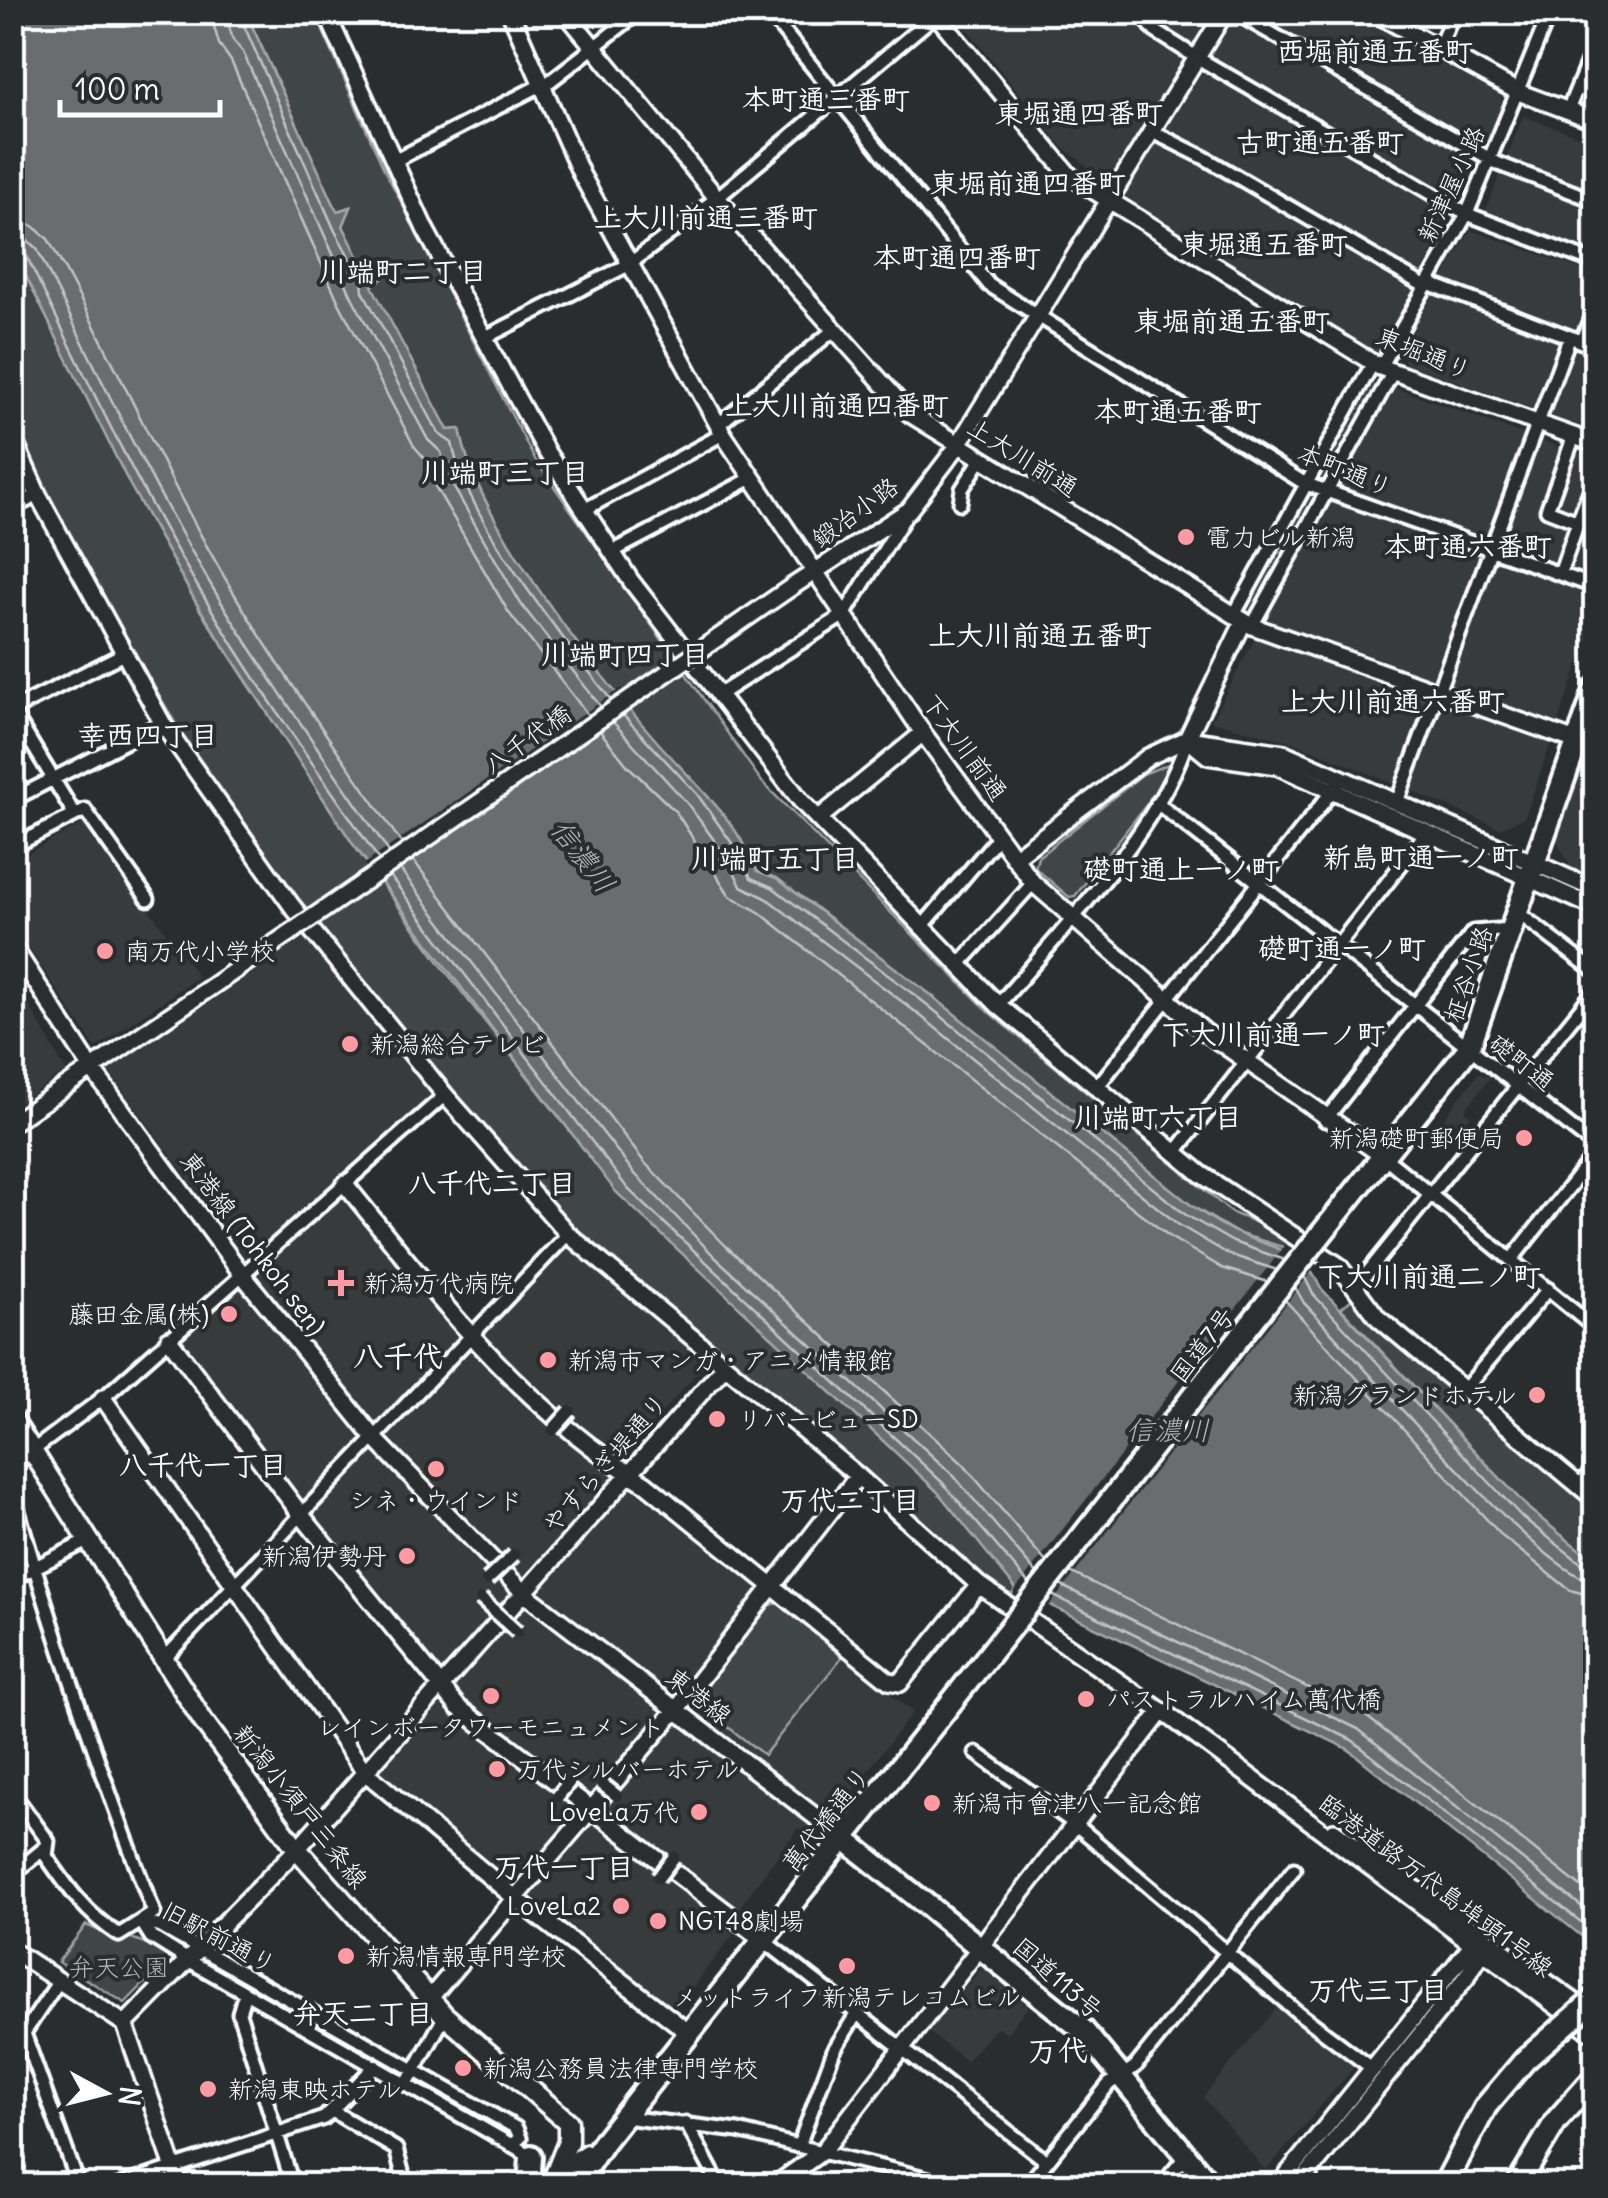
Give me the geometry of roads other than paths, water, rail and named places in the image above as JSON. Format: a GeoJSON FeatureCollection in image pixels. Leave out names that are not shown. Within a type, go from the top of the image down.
{"type":"FeatureCollection","features":[{"type":"Feature","properties":{"kind":"highway","name":"柾谷小路"},"geometry":{"type":"LineString","coordinates":[[1318,1238],[1468,1048],[1531,871],[1586,745],[1596,688]]}},
{"type":"Feature","properties":{"kind":"highway","name":"国道7号"},"geometry":{"type":"LineString","coordinates":[[1014,1623],[1318,1238]]}},
{"type":"Feature","properties":{"kind":"highway","name":"萬代橋通り"},"geometry":{"type":"LineString","coordinates":[[563,2185],[604,2141],[1014,1623]]}},
{"type":"Feature","properties":{"kind":"highway","name":"国道113号"},"geometry":{"type":"LineString","coordinates":[[843,1838],[982,1945],[1083,2030],[1211,2186]]}},
{"type":"Feature","properties":{"kind":"highway"},"geometry":{"type":"LineString","coordinates":[[1444,2186],[1486,2106],[1525,2060],[1596,1998]]}},
{"type":"Feature","properties":{"kind":"highway"},"geometry":{"type":"LineString","coordinates":[[1517,2186],[1540,2144],[1596,2076]]}},
{"type":"Feature","properties":{"kind":"highway","name":"萬代橋通り"},"geometry":{"type":"LineString","coordinates":[[563,2185],[574,2154],[604,2141]]}},
{"type":"Feature","properties":{"kind":"highway"},"geometry":{"type":"LineString","coordinates":[[522,2186],[530,2173],[531,2156]]}},
{"type":"Feature","properties":{"kind":"main road","name":"新潟小須戸三条線"},"geometry":{"type":"LineString","coordinates":[[12,1420],[164,1658],[296,1850],[445,2016],[565,2117],[574,2154]]}},
{"type":"Feature","properties":{"kind":"main road"},"geometry":{"type":"LineString","coordinates":[[531,2156],[574,2154]]}},
{"type":"Feature","properties":{"kind":"street"},"geometry":{"type":"LineString","coordinates":[[326,12],[424,229],[584,510],[717,696],[818,819],[998,1005],[1175,1152],[1260,1216],[1284,1226],[1326,1256],[1356,1287],[1378,1318],[1596,1500]]}},
{"type":"Feature","properties":{"kind":"street","name":"下大川前通"},"geometry":{"type":"LineString","coordinates":[[510,12],[539,88],[628,265],[720,430],[922,733],[1033,883],[1166,1000],[1245,1063],[1383,1156],[1594,1323]]}},
{"type":"Feature","properties":{"kind":"street","name":"上大川前通"},"geometry":{"type":"LineString","coordinates":[[565,12],[717,198],[910,414],[957,447],[1243,620],[1586,745]]}},
{"type":"Feature","properties":{"kind":"street"},"geometry":{"type":"LineString","coordinates":[[396,160],[539,88],[639,12]]}},
{"type":"Feature","properties":{"kind":"street","name":"本町通り"},"geometry":{"type":"LineString","coordinates":[[768,12],[989,285],[1304,483],[1596,587]]}},
{"type":"Feature","properties":{"kind":"street"},"geometry":{"type":"LineString","coordinates":[[1140,12],[1155,30],[1196,57],[1467,214],[1596,263]]}},
{"type":"Feature","properties":{"kind":"street","name":"鍛冶小路"},"geometry":{"type":"LineString","coordinates":[[792,586],[909,510],[957,447],[1225,12]]}},
{"type":"Feature","properties":{"kind":"street"},"geometry":{"type":"LineString","coordinates":[[1373,12],[1518,92],[1596,121]]}},
{"type":"Feature","properties":{"kind":"street"},"geometry":{"type":"LineString","coordinates":[[1438,50],[1454,12]]}},
{"type":"Feature","properties":{"kind":"street","name":"新津屋小路"},"geometry":{"type":"LineString","coordinates":[[1382,367],[1467,214],[1550,12]]}},
{"type":"Feature","properties":{"kind":"street"},"geometry":{"type":"LineString","coordinates":[[484,338],[628,265],[717,198],[936,13]]}},
{"type":"Feature","properties":{"kind":"street","name":"東堀通り"},"geometry":{"type":"LineString","coordinates":[[936,13],[1070,176],[1382,367],[1596,444]]}},
{"type":"Feature","properties":{"kind":"street"},"geometry":{"type":"LineString","coordinates":[[1248,20],[1490,158],[1596,201]]}},
{"type":"Feature","properties":{"kind":"street"},"geometry":{"type":"LineString","coordinates":[[1568,110],[1596,42]]}},
{"type":"Feature","properties":{"kind":"street"},"geometry":{"type":"LineString","coordinates":[[1151,131],[1427,285],[1596,347]]}},
{"type":"Feature","properties":{"kind":"street"},"geometry":{"type":"LineString","coordinates":[[1398,802],[1538,423],[1575,340],[1596,305]]}},
{"type":"Feature","properties":{"kind":"street"},"geometry":{"type":"LineString","coordinates":[[584,510],[720,430],[835,329]]}},
{"type":"Feature","properties":{"kind":"street"},"geometry":{"type":"LineString","coordinates":[[998,1005],[1073,919],[1175,777],[1186,739],[1304,483],[1382,367]]}},
{"type":"Feature","properties":{"kind":"street"},"geometry":{"type":"LineString","coordinates":[[1243,620],[1326,489],[1382,367]]}},
{"type":"Feature","properties":{"kind":"street","name":"臨港道路万代島埠頭1号線"},"geometry":{"type":"LineString","coordinates":[[12,436],[18,464],[162,723],[292,906],[446,1095],[568,1234],[858,1476],[978,1584],[1295,1809],[1365,1852],[1596,2036]]}},
{"type":"Feature","properties":{"kind":"street"},"geometry":{"type":"LineString","coordinates":[[1574,436],[1547,510],[1578,522]]}},
{"type":"Feature","properties":{"kind":"street"},"geometry":{"type":"LineString","coordinates":[[960,503],[962,489],[980,460]]}},
{"type":"Feature","properties":{"kind":"street"},"geometry":{"type":"LineString","coordinates":[[1560,574],[1596,476]]}},
{"type":"Feature","properties":{"kind":"street"},"geometry":{"type":"LineString","coordinates":[[612,552],[752,478]]}},
{"type":"Feature","properties":{"kind":"street"},"geometry":{"type":"LineString","coordinates":[[12,508],[38,495]]}},
{"type":"Feature","properties":{"kind":"street"},"geometry":{"type":"LineString","coordinates":[[717,696],[844,615],[909,510]]}},
{"type":"Feature","properties":{"kind":"street","name":"八千代橋"},"geometry":{"type":"LineString","coordinates":[[12,1123],[792,586]]}},
{"type":"Feature","properties":{"kind":"street"},"geometry":{"type":"LineString","coordinates":[[74,814],[12,711],[123,654]]}},
{"type":"Feature","properties":{"kind":"street"},"geometry":{"type":"LineString","coordinates":[[12,800],[162,723]]}},
{"type":"Feature","properties":{"kind":"street"},"geometry":{"type":"LineString","coordinates":[[818,819],[922,733]]}},
{"type":"Feature","properties":{"kind":"street"},"geometry":{"type":"LineString","coordinates":[[1014,858],[1148,756],[1186,739],[1256,746],[1337,784],[1426,833],[1596,890]]}},
{"type":"Feature","properties":{"kind":"street"},"geometry":{"type":"LineString","coordinates":[[1337,784],[1398,802],[1596,908]]}},
{"type":"Feature","properties":{"kind":"street"},"geometry":{"type":"LineString","coordinates":[[1096,1087],[1337,784]]}},
{"type":"Feature","properties":{"kind":"street","name":"礎町通"},"geometry":{"type":"LineString","coordinates":[[1157,803],[1596,1150]]}},
{"type":"Feature","properties":{"kind":"street"},"geometry":{"type":"LineString","coordinates":[[12,847],[85,810],[148,899]]}},
{"type":"Feature","properties":{"kind":"street"},"geometry":{"type":"LineString","coordinates":[[1175,1152],[1426,833]]}},
{"type":"Feature","properties":{"kind":"street"},"geometry":{"type":"LineString","coordinates":[[922,928],[998,836]]}},
{"type":"Feature","properties":{"kind":"street"},"geometry":{"type":"LineString","coordinates":[[958,966],[1033,883]]}},
{"type":"Feature","properties":{"kind":"street"},"geometry":{"type":"LineString","coordinates":[[1325,1120],[1473,932],[1514,920],[1596,972]]}},
{"type":"Feature","properties":{"kind":"street","name":"東港線 (Tohkoh sen)"},"geometry":{"type":"LineString","coordinates":[[12,945],[92,1069],[242,1274],[376,1440],[524,1593]]}},
{"type":"Feature","properties":{"kind":"street"},"geometry":{"type":"LineString","coordinates":[[1356,1287],[1596,989]]}},
{"type":"Feature","properties":{"kind":"street"},"geometry":{"type":"LineString","coordinates":[[12,1466],[103,1398],[446,1095]]}},
{"type":"Feature","properties":{"kind":"street"},"geometry":{"type":"LineString","coordinates":[[1512,1259],[1596,1150]]}},
{"type":"Feature","properties":{"kind":"street"},"geometry":{"type":"LineString","coordinates":[[345,1184],[471,1340],[608,1462],[770,1583],[888,1681],[900,1683],[978,1584]]}},
{"type":"Feature","properties":{"kind":"street"},"geometry":{"type":"LineString","coordinates":[[164,1658],[376,1440],[568,1234]]}},
{"type":"Feature","properties":{"kind":"street"},"geometry":{"type":"LineString","coordinates":[[1465,1390],[1548,1289]]}},
{"type":"Feature","properties":{"kind":"street"},"geometry":{"type":"LineString","coordinates":[[170,1340],[302,1516],[458,1707],[1046,2161]]}},
{"type":"Feature","properties":{"kind":"street","name":"やすらぎ堤通り"},"geometry":{"type":"LineString","coordinates":[[125,2024],[296,1850],[724,1367]]}},
{"type":"Feature","properties":{"kind":"street"},"geometry":{"type":"LineString","coordinates":[[103,1398],[365,1772],[515,1898],[690,2033]]}},
{"type":"Feature","properties":{"kind":"street"},"geometry":{"type":"LineString","coordinates":[[553,1430],[570,1411]]}},
{"type":"Feature","properties":{"kind":"street"},"geometry":{"type":"LineString","coordinates":[[1578,1486],[1596,1467]]}},
{"type":"Feature","properties":{"kind":"street"},"geometry":{"type":"LineString","coordinates":[[428,1999],[676,1710],[770,1583],[858,1476]]}},
{"type":"Feature","properties":{"kind":"street"},"geometry":{"type":"LineString","coordinates":[[12,1489],[34,1568],[80,1698],[92,1749],[154,1913],[119,1936],[99,1922],[81,1906],[46,1856],[48,1841],[12,1792]]}},
{"type":"Feature","properties":{"kind":"street"},"geometry":{"type":"LineString","coordinates":[[12,1578],[89,1540]]}},
{"type":"Feature","properties":{"kind":"street"},"geometry":{"type":"LineString","coordinates":[[487,1580],[514,1555]]}},
{"type":"Feature","properties":{"kind":"street","name":"東港線"},"geometry":{"type":"LineString","coordinates":[[524,1593],[843,1838]]}},
{"type":"Feature","properties":{"kind":"street"},"geometry":{"type":"LineString","coordinates":[[480,1599],[517,1632]]}},
{"type":"Feature","properties":{"kind":"street"},"geometry":{"type":"LineString","coordinates":[[774,2186],[823,2151],[1162,1711]]}},
{"type":"Feature","properties":{"kind":"street"},"geometry":{"type":"LineString","coordinates":[[976,1753],[1076,1824],[1226,1953],[1373,2069]]}},
{"type":"Feature","properties":{"kind":"street"},"geometry":{"type":"LineString","coordinates":[[558,1796],[569,1782]]}},
{"type":"Feature","properties":{"kind":"street"},"geometry":{"type":"LineString","coordinates":[[602,1784],[616,1795]]}},
{"type":"Feature","properties":{"kind":"street"},"geometry":{"type":"LineString","coordinates":[[12,1875],[47,1846]]}},
{"type":"Feature","properties":{"kind":"street"},"geometry":{"type":"LineString","coordinates":[[658,1878],[674,1856]]}},
{"type":"Feature","properties":{"kind":"street"},"geometry":{"type":"LineString","coordinates":[[1027,2186],[1110,2084],[1135,2067],[1294,1869]]}},
{"type":"Feature","properties":{"kind":"street"},"geometry":{"type":"LineString","coordinates":[[141,1921],[151,1937],[193,1955],[245,1992],[531,2156]]}},
{"type":"Feature","properties":{"kind":"street"},"geometry":{"type":"LineString","coordinates":[[1278,2186],[1480,1947]]}},
{"type":"Feature","properties":{"kind":"street"},"geometry":{"type":"LineString","coordinates":[[1298,2186],[1480,1947]]}},
{"type":"Feature","properties":{"kind":"street","name":"臨港道路万代島埠頭1号線"},"geometry":{"type":"LineString","coordinates":[[1480,1947],[1596,2017]]}},
{"type":"Feature","properties":{"kind":"street"},"geometry":{"type":"LineString","coordinates":[[12,1950],[125,2024],[180,2186]]}},
{"type":"Feature","properties":{"kind":"street","name":"旧駅前通り"},"geometry":{"type":"LineString","coordinates":[[193,1955],[516,2128],[520,2138],[511,2145]]}},
{"type":"Feature","properties":{"kind":"street"},"geometry":{"type":"LineString","coordinates":[[59,1981],[18,2034],[78,2186]]}},
{"type":"Feature","properties":{"kind":"street"},"geometry":{"type":"LineString","coordinates":[[245,1992],[238,2013],[294,2186]]}},
{"type":"Feature","properties":{"kind":"street"},"geometry":{"type":"LineString","coordinates":[[799,2146],[834,2050],[857,2014]]}},
{"type":"Feature","properties":{"kind":"street"},"geometry":{"type":"LineString","coordinates":[[406,2084],[445,2016]]}},
{"type":"Feature","properties":{"kind":"street"},"geometry":{"type":"LineString","coordinates":[[118,2186],[334,2112],[370,2063],[372,2048]]}},
{"type":"Feature","properties":{"kind":"street"},"geometry":{"type":"LineString","coordinates":[[334,2112],[396,2150],[406,2186]]}},
{"type":"Feature","properties":{"kind":"street"},"geometry":{"type":"LineString","coordinates":[[623,2116],[686,2123],[823,2151],[957,2186]]}},
{"type":"Feature","properties":{"kind":"street"},"geometry":{"type":"LineString","coordinates":[[686,2123],[720,2186]]}},
{"type":"Feature","properties":{"kind":"street"},"geometry":{"type":"LineString","coordinates":[[1161,2186],[1186,2156]]}},
{"type":"Feature","properties":{"kind":"water","name":"信濃川"},"geometry":{"type":"Polygon","coordinates":[[[13,13],[246,13],[337,211],[351,207],[343,226],[364,268],[386,276],[372,286],[448,430],[460,429],[470,465],[511,547],[600,673],[725,816],[757,871],[776,878],[931,995],[1192,1206],[1229,1229],[1284,1251],[1304,1264],[1320,1287],[1530,1510],[1595,1562],[1595,1947],[1348,1749],[1016,1589],[937,1491],[616,1192],[353,844],[200,609],[130,485],[13,250],[13,13]]]}},
{"type":"Feature","properties":{"kind":"place","name":"電力ビル新潟"},"geometry":{"type":"Point","coordinates":[1186,537]}},
{"type":"Feature","properties":{"kind":"place","name":"南万代小学校"},"geometry":{"type":"Point","coordinates":[105,951]}},
{"type":"Feature","properties":{"kind":"place","name":"新潟総合テレビ"},"geometry":{"type":"Point","coordinates":[350,1044]}},
{"type":"Feature","properties":{"kind":"place","name":"新潟礎町郵便局"},"geometry":{"type":"Point","coordinates":[1524,1138]}},
{"type":"Feature","properties":{"kind":"place","name":"新潟万代病院"},"geometry":{"type":"Point","coordinates":[341,1283]}},
{"type":"Feature","properties":{"kind":"place","name":"藤田金属(株)"},"geometry":{"type":"Point","coordinates":[229,1314]}},
{"type":"Feature","properties":{"kind":"place","name":"新潟市マンガ・アニメ情報館"},"geometry":{"type":"Point","coordinates":[548,1360]}},
{"type":"Feature","properties":{"kind":"place","name":"新潟グランドホテル"},"geometry":{"type":"Point","coordinates":[1537,1395]}},
{"type":"Feature","properties":{"kind":"place","name":"リバービューSD"},"geometry":{"type":"Point","coordinates":[717,1419]}},
{"type":"Feature","properties":{"kind":"place","name":"シネ・ウインド"},"geometry":{"type":"Point","coordinates":[436,1469]}},
{"type":"Feature","properties":{"kind":"place","name":"新潟伊勢丹"},"geometry":{"type":"Point","coordinates":[407,1556]}},
{"type":"Feature","properties":{"kind":"place","name":"レインボータワーモニュメント"},"geometry":{"type":"Point","coordinates":[491,1696]}},
{"type":"Feature","properties":{"kind":"place","name":"パストラルハイム萬代橋"},"geometry":{"type":"Point","coordinates":[1086,1699]}},
{"type":"Feature","properties":{"kind":"place","name":"万代シルバーホテル"},"geometry":{"type":"Point","coordinates":[497,1769]}},
{"type":"Feature","properties":{"kind":"place","name":"新潟市會津八一記念館"},"geometry":{"type":"Point","coordinates":[932,1803]}},
{"type":"Feature","properties":{"kind":"place","name":"LoveLa万代"},"geometry":{"type":"Point","coordinates":[699,1812]}},
{"type":"Feature","properties":{"kind":"place","name":"LoveLa2"},"geometry":{"type":"Point","coordinates":[621,1906]}},
{"type":"Feature","properties":{"kind":"place","name":"NGT48劇場"},"geometry":{"type":"Point","coordinates":[658,1921]}},
{"type":"Feature","properties":{"kind":"place","name":"新潟情報専門学校"},"geometry":{"type":"Point","coordinates":[346,1956]}},
{"type":"Feature","properties":{"kind":"place","name":"メットライフ新潟テレコムビル"},"geometry":{"type":"Point","coordinates":[847,1966]}},
{"type":"Feature","properties":{"kind":"place","name":"新潟公務員法律専門学校"},"geometry":{"type":"Point","coordinates":[463,2068]}},
{"type":"Feature","properties":{"kind":"place","name":"新潟東映ホテル"},"geometry":{"type":"Point","coordinates":[208,2089]}},
{"type":"Feature","properties":{"kind":"district","name":"西堀前通五番町"},"geometry":{"type":"Point","coordinates":[1375,51]}},
{"type":"Feature","properties":{"kind":"district","name":"本町通三番町"},"geometry":{"type":"Point","coordinates":[826,99]}},
{"type":"Feature","properties":{"kind":"district","name":"東堀通四番町"},"geometry":{"type":"Point","coordinates":[1079,113]}},
{"type":"Feature","properties":{"kind":"district","name":"古町通五番町"},"geometry":{"type":"Point","coordinates":[1320,142]}},
{"type":"Feature","properties":{"kind":"district","name":"東堀前通四番町"},"geometry":{"type":"Point","coordinates":[1028,183]}},
{"type":"Feature","properties":{"kind":"district","name":"上大川前通三番町"},"geometry":{"type":"Point","coordinates":[706,217]}},
{"type":"Feature","properties":{"kind":"district","name":"東堀通五番町"},"geometry":{"type":"Point","coordinates":[1264,244]}},
{"type":"Feature","properties":{"kind":"district","name":"本町通四番町"},"geometry":{"type":"Point","coordinates":[957,257]}},
{"type":"Feature","properties":{"kind":"district","name":"川端町二丁目"},"geometry":{"type":"Point","coordinates":[403,271]}},
{"type":"Feature","properties":{"kind":"district","name":"東堀前通五番町"},"geometry":{"type":"Point","coordinates":[1232,321]}},
{"type":"Feature","properties":{"kind":"district","name":"上大川前通四番町"},"geometry":{"type":"Point","coordinates":[837,405]}},
{"type":"Feature","properties":{"kind":"district","name":"本町通五番町"},"geometry":{"type":"Point","coordinates":[1178,411]}},
{"type":"Feature","properties":{"kind":"district","name":"川端町三丁目"},"geometry":{"type":"Point","coordinates":[505,472]}},
{"type":"Feature","properties":{"kind":"district","name":"本町通六番町"},"geometry":{"type":"Point","coordinates":[1468,546]}},
{"type":"Feature","properties":{"kind":"district","name":"上大川前通五番町"},"geometry":{"type":"Point","coordinates":[1040,635]}},
{"type":"Feature","properties":{"kind":"district","name":"川端町四丁目"},"geometry":{"type":"Point","coordinates":[625,654]}},
{"type":"Feature","properties":{"kind":"district","name":"上大川前通六番町"},"geometry":{"type":"Point","coordinates":[1393,701]}},
{"type":"Feature","properties":{"kind":"district","name":"幸西四丁目"},"geometry":{"type":"Point","coordinates":[148,735]}},
{"type":"Feature","properties":{"kind":"district","name":"新島町通一ノ町"},"geometry":{"type":"Point","coordinates":[1421,857]}},
{"type":"Feature","properties":{"kind":"district","name":"川端町五丁目"},"geometry":{"type":"Point","coordinates":[775,858]}},
{"type":"Feature","properties":{"kind":"district","name":"礎町通上一ノ町"},"geometry":{"type":"Point","coordinates":[1181,869]}},
{"type":"Feature","properties":{"kind":"district","name":"礎町通一ノ町"},"geometry":{"type":"Point","coordinates":[1342,948]}},
{"type":"Feature","properties":{"kind":"district","name":"下大川前通一ノ町"},"geometry":{"type":"Point","coordinates":[1273,1034]}},
{"type":"Feature","properties":{"kind":"district","name":"川端町六丁目"},"geometry":{"type":"Point","coordinates":[1158,1117]}},
{"type":"Feature","properties":{"kind":"district","name":"八千代二丁目"},"geometry":{"type":"Point","coordinates":[492,1183]}},
{"type":"Feature","properties":{"kind":"district","name":"下大川前通二ノ町"},"geometry":{"type":"Point","coordinates":[1429,1276]}},
{"type":"Feature","properties":{"kind":"district","name":"八千代"},"geometry":{"type":"Point","coordinates":[398,1356]}},
{"type":"Feature","properties":{"kind":"district","name":"八千代一丁目"},"geometry":{"type":"Point","coordinates":[203,1465]}},
{"type":"Feature","properties":{"kind":"district","name":"万代二丁目"},"geometry":{"type":"Point","coordinates":[850,1500]}},
{"type":"Feature","properties":{"kind":"district","name":"万代一丁目"},"geometry":{"type":"Point","coordinates":[564,1867]}},
{"type":"Feature","properties":{"kind":"district","name":"万代三丁目"},"geometry":{"type":"Point","coordinates":[1378,1990]}},
{"type":"Feature","properties":{"kind":"district","name":"弁天二丁目"},"geometry":{"type":"Point","coordinates":[363,2013]}},
{"type":"Feature","properties":{"kind":"district","name":"万代"},"geometry":{"type":"Point","coordinates":[1058,2050]}},
{"type":"Feature","properties":{"kind":"park label","name":"弁天公園"},"geometry":{"type":"Point","coordinates":[119,1967]}}]}
